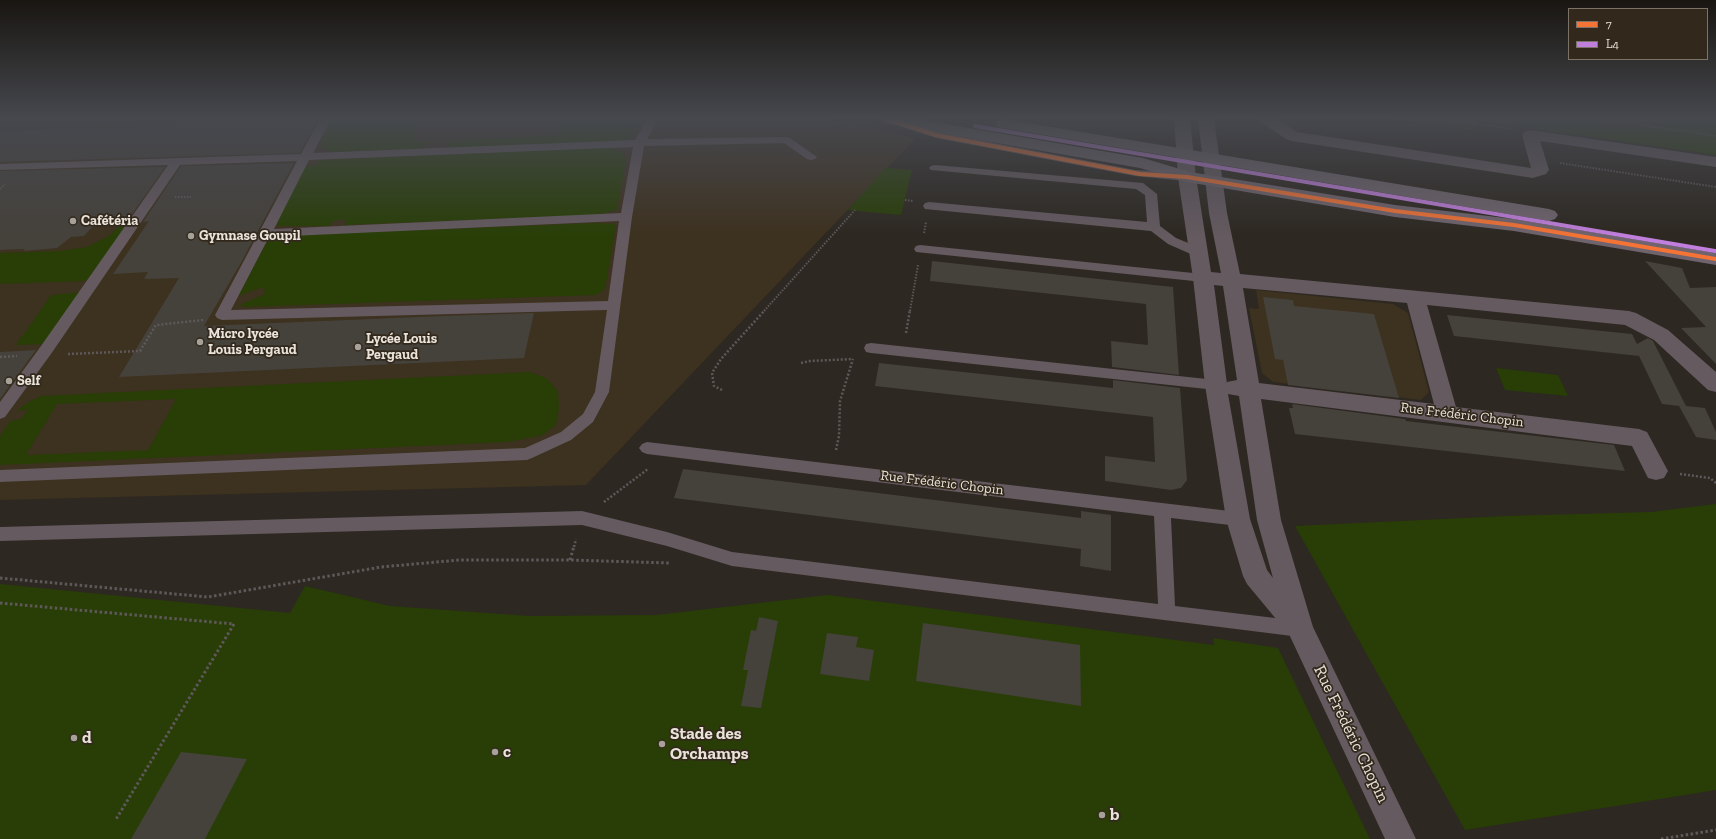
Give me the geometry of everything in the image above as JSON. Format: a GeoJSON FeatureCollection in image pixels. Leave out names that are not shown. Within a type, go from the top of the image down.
{"type":"FeatureCollection","features":[{"type":"Feature","properties":{"kind":"main road"},"geometry":{"type":"LineString","coordinates":[[1115,158],[1143,163],[1187,177],[1213,182],[1395,211],[1514,225],[1716,259]]}},
{"type":"Feature","properties":{"kind":"main road"},"geometry":{"type":"LineString","coordinates":[[1217,158],[1716,244]]}},
{"type":"Feature","properties":{"kind":"street","name":"Rue Frédéric Chopin"},"geometry":{"type":"LineString","coordinates":[[1185,158],[1203,278],[1216,385],[1238,519],[1256,576],[1300,629]]}},
{"type":"Feature","properties":{"kind":"street","name":"Rue Frédéric Chopin"},"geometry":{"type":"LineString","coordinates":[[1210,158],[1218,213],[1232,280],[1269,520],[1300,629],[1401,839]]}},
{"type":"Feature","properties":{"kind":"street"},"geometry":{"type":"LineString","coordinates":[[1436,158],[1533,173],[1540,170],[1537,160]]}},
{"type":"Feature","properties":{"kind":"street"},"geometry":{"type":"LineString","coordinates":[[1690,158],[1716,162]]}},
{"type":"Feature","properties":{"kind":"street"},"geometry":{"type":"LineString","coordinates":[[1193,210],[1218,213]]}},
{"type":"Feature","properties":{"kind":"street"},"geometry":{"type":"LineString","coordinates":[[1203,278],[1629,318],[1661,335],[1716,384]]}},
{"type":"Feature","properties":{"kind":"street"},"geometry":{"type":"LineString","coordinates":[[1415,298],[1447,413]]}},
{"type":"Feature","properties":{"kind":"street","name":"Rue Frédéric Chopin"},"geometry":{"type":"LineString","coordinates":[[1216,385],[1639,438],[1656,471]]}},
{"type":"Feature","properties":{"kind":"street","name":"Rue Frédéric Chopin"},"geometry":{"type":"LineString","coordinates":[[1238,519],[1269,520]]}},
{"type":"Feature","properties":{"kind":"lane"},"geometry":{"type":"LineString","coordinates":[[0,167],[256,158]]}},
{"type":"Feature","properties":{"kind":"lane"},"geometry":{"type":"LineString","coordinates":[[304,158],[222,315],[613,305]]}},
{"type":"Feature","properties":{"kind":"lane"},"geometry":{"type":"LineString","coordinates":[[0,476],[527,454],[566,436],[588,418],[602,392],[613,305],[636,158]]}},
{"type":"Feature","properties":{"kind":"lane"},"geometry":{"type":"LineString","coordinates":[[0,413],[177,160]]}},
{"type":"Feature","properties":{"kind":"lane"},"geometry":{"type":"LineString","coordinates":[[935,168],[1139,186],[1151,194],[1154,227]]}},
{"type":"Feature","properties":{"kind":"lane"},"geometry":{"type":"LineString","coordinates":[[929,206],[1154,227],[1172,241],[1198,252]]}},
{"type":"Feature","properties":{"kind":"lane"},"geometry":{"type":"LineString","coordinates":[[265,233],[626,217]]}},
{"type":"Feature","properties":{"kind":"lane"},"geometry":{"type":"LineString","coordinates":[[920,249],[1203,278]]}},
{"type":"Feature","properties":{"kind":"lane","name":"Rue Frédéric Chopin"},"geometry":{"type":"LineString","coordinates":[[871,348],[1216,385]]}},
{"type":"Feature","properties":{"kind":"lane","name":"Rue Frédéric Chopin"},"geometry":{"type":"LineString","coordinates":[[647,448],[1238,519]]}},
{"type":"Feature","properties":{"kind":"lane"},"geometry":{"type":"LineString","coordinates":[[1162,510],[1167,613]]}},
{"type":"Feature","properties":{"kind":"lane"},"geometry":{"type":"LineString","coordinates":[[0,534],[582,518],[667,539],[732,559],[1300,629]]}},
{"type":"Feature","properties":{"kind":"path"},"geometry":{"type":"LineString","coordinates":[[1537,160],[1716,187]]}},
{"type":"Feature","properties":{"kind":"path"},"geometry":{"type":"LineString","coordinates":[[171,197],[191,197]]}},
{"type":"Feature","properties":{"kind":"path"},"geometry":{"type":"LineString","coordinates":[[722,390],[714,386],[712,373],[721,359],[855,210]]}},
{"type":"Feature","properties":{"kind":"path"},"geometry":{"type":"LineString","coordinates":[[903,351],[926,220]]}},
{"type":"Feature","properties":{"kind":"path"},"geometry":{"type":"LineString","coordinates":[[0,357],[140,351],[156,324],[199,321],[222,315]]}},
{"type":"Feature","properties":{"kind":"path"},"geometry":{"type":"LineString","coordinates":[[801,363],[810,361],[853,359],[869,353],[871,348]]}},
{"type":"Feature","properties":{"kind":"path"},"geometry":{"type":"LineString","coordinates":[[831,470],[839,436],[840,401],[853,359]]}},
{"type":"Feature","properties":{"kind":"path"},"geometry":{"type":"LineString","coordinates":[[570,560],[582,518],[672,451]]}},
{"type":"Feature","properties":{"kind":"path"},"geometry":{"type":"LineString","coordinates":[[1656,471],[1710,478],[1716,483]]}},
{"type":"Feature","properties":{"kind":"path"},"geometry":{"type":"LineString","coordinates":[[0,578],[208,597],[388,567],[459,560],[672,562]]}},
{"type":"Feature","properties":{"kind":"path"},"geometry":{"type":"LineString","coordinates":[[0,603],[234,624],[115,821]]}},
{"type":"Feature","properties":{"kind":"path"},"geometry":{"type":"LineString","coordinates":[[1661,839],[1716,830]]}},
{"type":"Feature","properties":{"kind":"shaded area","name":"Lycée Louis Pergaud"},"geometry":{"type":"Polygon","coordinates":[[[0,158],[897,158],[586,485],[0,500],[0,158]]]}},
{"type":"Feature","properties":{"kind":"shaded area"},"geometry":{"type":"Polygon","coordinates":[[[1256,290],[1393,304],[1408,313],[1429,392],[1421,400],[1273,382],[1262,373],[1249,308],[1259,309],[1256,290]]]}},
{"type":"Feature","properties":{"kind":"green space"},"geometry":{"type":"Polygon","coordinates":[[[364,158],[626,159],[617,210],[596,215],[344,225],[346,219],[333,221],[330,226],[278,226],[276,222],[305,168],[311,165],[313,166],[322,160],[364,158]]]}},
{"type":"Feature","properties":{"kind":"green space"},"geometry":{"type":"Polygon","coordinates":[[[885,168],[912,170],[901,215],[848,210],[885,168]]]}},
{"type":"Feature","properties":{"kind":"green space"},"geometry":{"type":"Polygon","coordinates":[[[596,223],[616,224],[605,289],[596,295],[244,307],[240,305],[265,294],[263,287],[238,296],[270,236],[596,223]]]}},
{"type":"Feature","properties":{"kind":"green space"},"geometry":{"type":"Polygon","coordinates":[[[119,226],[125,226],[88,279],[83,281],[0,284],[0,253],[60,251],[87,247],[109,236],[119,226]]]}},
{"type":"Feature","properties":{"kind":"green space"},"geometry":{"type":"Polygon","coordinates":[[[81,292],[45,344],[16,345],[51,295],[81,292]]]}},
{"type":"Feature","properties":{"kind":"green space"},"geometry":{"type":"Polygon","coordinates":[[[1496,368],[1558,375],[1568,396],[1505,390],[1496,368]]]}},
{"type":"Feature","properties":{"kind":"green space"},"geometry":{"type":"Polygon","coordinates":[[[530,372],[546,378],[558,391],[559,409],[556,425],[543,435],[509,442],[0,465],[0,436],[10,421],[21,419],[28,410],[17,411],[25,404],[40,396],[530,372]],[[176,399],[57,404],[26,455],[148,450],[176,399]]]}},
{"type":"Feature","properties":{"kind":"green space"},"geometry":{"type":"Polygon","coordinates":[[[1716,504],[1716,790],[1465,830],[1295,526],[1507,516],[1651,512],[1716,504]]]}},
{"type":"Feature","properties":{"kind":"green space","name":"Stade des Orchamps"},"geometry":{"type":"Polygon","coordinates":[[[0,584],[290,613],[305,586],[390,606],[529,616],[656,615],[828,595],[1214,645],[1213,638],[1278,648],[1370,839],[0,839],[0,584]]]}},
{"type":"Feature","properties":{"kind":"building"},"geometry":{"type":"Polygon","coordinates":[[[0,158],[128,158],[0,162],[0,158]]]}},
{"type":"Feature","properties":{"kind":"building"},"geometry":{"type":"Polygon","coordinates":[[[294,163],[242,261],[204,326],[534,313],[524,358],[119,377],[179,278],[144,279],[148,272],[113,274],[149,221],[143,222],[181,166],[294,163]]]}},
{"type":"Feature","properties":{"kind":"building"},"geometry":{"type":"Polygon","coordinates":[[[165,167],[125,224],[92,227],[84,236],[71,237],[57,248],[23,251],[25,249],[0,250],[0,171],[165,167]]]}},
{"type":"Feature","properties":{"kind":"building"},"geometry":{"type":"Polygon","coordinates":[[[932,261],[1173,287],[1179,375],[1112,367],[1111,341],[1148,345],[1146,304],[930,281],[932,261]]]}},
{"type":"Feature","properties":{"kind":"building"},"geometry":{"type":"Polygon","coordinates":[[[1645,261],[1682,268],[1690,288],[1716,287],[1716,364],[1681,328],[1706,327],[1645,261]]]}},
{"type":"Feature","properties":{"kind":"building"},"geometry":{"type":"Polygon","coordinates":[[[1263,297],[1293,300],[1294,306],[1374,314],[1399,398],[1288,385],[1283,360],[1275,359],[1263,297]]]}},
{"type":"Feature","properties":{"kind":"building"},"geometry":{"type":"Polygon","coordinates":[[[1447,315],[1632,334],[1637,344],[1648,338],[1653,341],[1686,406],[1705,408],[1716,432],[1716,440],[1696,437],[1679,406],[1662,404],[1639,356],[1454,336],[1447,315]]]}},
{"type":"Feature","properties":{"kind":"building"},"geometry":{"type":"Polygon","coordinates":[[[36,350],[0,399],[0,352],[36,350]]]}},
{"type":"Feature","properties":{"kind":"building"},"geometry":{"type":"Polygon","coordinates":[[[879,363],[1113,388],[1113,380],[1180,388],[1187,480],[1181,488],[1171,490],[1105,481],[1105,456],[1155,462],[1153,417],[875,386],[879,363]]]}},
{"type":"Feature","properties":{"kind":"building"},"geometry":{"type":"Polygon","coordinates":[[[1292,404],[1405,419],[1406,421],[1614,445],[1625,471],[1295,434],[1289,408],[1293,408],[1292,404]]]}},
{"type":"Feature","properties":{"kind":"building"},"geometry":{"type":"Polygon","coordinates":[[[683,469],[1081,518],[1081,511],[1111,515],[1111,571],[1080,566],[1081,549],[674,498],[683,469]]]}},
{"type":"Feature","properties":{"kind":"building"},"geometry":{"type":"Polygon","coordinates":[[[759,617],[778,621],[761,708],[741,706],[748,670],[743,670],[751,630],[756,631],[759,617]]]}},
{"type":"Feature","properties":{"kind":"building"},"geometry":{"type":"Polygon","coordinates":[[[923,623],[1080,645],[1081,706],[916,681],[923,623]]]}},
{"type":"Feature","properties":{"kind":"building"},"geometry":{"type":"Polygon","coordinates":[[[827,633],[858,637],[856,647],[874,650],[869,681],[820,674],[827,633]]]}},
{"type":"Feature","properties":{"kind":"building"},"geometry":{"type":"Polygon","coordinates":[[[181,752],[247,759],[205,839],[131,839],[181,752]]]}},
{"type":"Feature","properties":{"kind":"transit line","name":"7"},"geometry":{"type":"LineString","coordinates":[[1057,158],[1140,174],[1187,177],[1395,211],[1514,225],[1716,259]]}},
{"type":"Feature","properties":{"kind":"transit line","name":"L4"},"geometry":{"type":"LineString","coordinates":[[1165,158],[1715,251]]}},
{"type":"Feature","properties":{"kind":"place","name":"Cafétéria"},"geometry":{"type":"Point","coordinates":[73,221]}},
{"type":"Feature","properties":{"kind":"place","name":"Gymnase Goupil"},"geometry":{"type":"Point","coordinates":[191,236]}},
{"type":"Feature","properties":{"kind":"place","name":"Micro lycée Louis Pergaud"},"geometry":{"type":"Point","coordinates":[200,342]}},
{"type":"Feature","properties":{"kind":"place","name":"Lycée Louis Pergaud"},"geometry":{"type":"Point","coordinates":[358,347]}},
{"type":"Feature","properties":{"kind":"place","name":"Self"},"geometry":{"type":"Point","coordinates":[9,381]}},
{"type":"Feature","properties":{"kind":"place","name":"d"},"geometry":{"type":"Point","coordinates":[74,738]}},
{"type":"Feature","properties":{"kind":"place","name":"Stade des Orchamps"},"geometry":{"type":"Point","coordinates":[662,744]}},
{"type":"Feature","properties":{"kind":"place","name":"c"},"geometry":{"type":"Point","coordinates":[495,752]}},
{"type":"Feature","properties":{"kind":"place","name":"b"},"geometry":{"type":"Point","coordinates":[1102,815]}}]}
